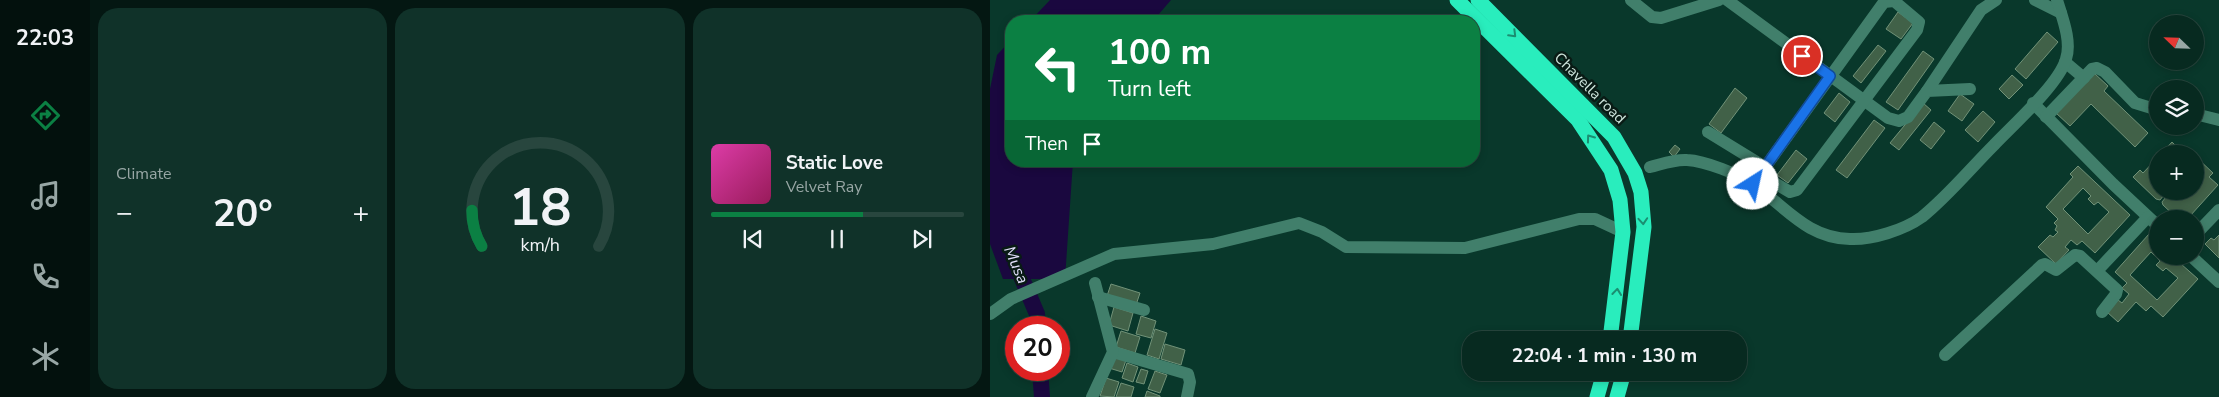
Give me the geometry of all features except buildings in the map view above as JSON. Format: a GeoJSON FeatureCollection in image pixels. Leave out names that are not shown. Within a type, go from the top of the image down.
{"type":"FeatureCollection","features":[{"type":"Feature","properties":{"kind":"highway"},"geometry":{"type":"LineString","coordinates":[[1457,0],[1472,15]]}},
{"type":"Feature","properties":{"kind":"highway","name":"Chavella road"},"geometry":{"type":"LineString","coordinates":[[1478,0],[1614,137],[1635,173],[1641,192],[1644,227],[1631,331]]}},
{"type":"Feature","properties":{"kind":"highway"},"geometry":{"type":"LineString","coordinates":[[1480,23],[1578,120],[1602,153],[1616,183],[1623,232],[1611,331]]}},
{"type":"Feature","properties":{"kind":"highway"},"geometry":{"type":"LineString","coordinates":[[1597,397],[1601,381]]}},
{"type":"Feature","properties":{"kind":"highway"},"geometry":{"type":"LineString","coordinates":[[1617,397],[1621,381]]}},
{"type":"Feature","properties":{"kind":"street"},"geometry":{"type":"LineString","coordinates":[[1631,0],[1642,11],[1652,17],[1661,18],[1719,0]]}},
{"type":"Feature","properties":{"kind":"street"},"geometry":{"type":"LineString","coordinates":[[1727,0],[1888,118],[1899,121],[1908,117],[1981,10],[1996,0]]}},
{"type":"Feature","properties":{"kind":"street"},"geometry":{"type":"LineString","coordinates":[[2035,0],[2061,13]]}},
{"type":"Feature","properties":{"kind":"street"},"geometry":{"type":"LineString","coordinates":[[1650,167],[1686,160],[1724,171],[1753,184],[1783,210],[1806,226],[1830,237],[1852,239],[1877,235],[1920,218],[1942,198],[2033,103],[2063,68],[2068,46],[2057,0]]}},
{"type":"Feature","properties":{"kind":"street"},"geometry":{"type":"LineString","coordinates":[[1753,184],[1884,2],[1894,2],[1916,18],[1919,26],[1797,190],[1790,192],[1774,182]]}},
{"type":"Feature","properties":{"kind":"street"},"geometry":{"type":"LineString","coordinates":[[2065,62],[2084,78]]}},
{"type":"Feature","properties":{"kind":"street"},"geometry":{"type":"LineString","coordinates":[[2046,116],[2092,69],[2101,69],[2135,102],[2149,107]]}},
{"type":"Feature","properties":{"kind":"street"},"geometry":{"type":"LineString","coordinates":[[1927,91],[1970,90]]}},
{"type":"Feature","properties":{"kind":"street"},"geometry":{"type":"LineString","coordinates":[[2033,103],[2109,188],[2148,217],[2097,271]]}},
{"type":"Feature","properties":{"kind":"street"},"geometry":{"type":"LineString","coordinates":[[2204,116],[2219,120]]}},
{"type":"Feature","properties":{"kind":"street"},"geometry":{"type":"LineString","coordinates":[[1708,132],[1765,167]]}},
{"type":"Feature","properties":{"kind":"street"},"geometry":{"type":"LineString","coordinates":[[2204,226],[2219,210]]}},
{"type":"Feature","properties":{"kind":"street"},"geometry":{"type":"LineString","coordinates":[[990,314],[1010,299],[1114,254],[1213,244],[1299,223],[1322,232],[1346,247],[1465,248],[1579,219],[1595,219],[1623,232]]}},
{"type":"Feature","properties":{"kind":"street"},"geometry":{"type":"LineString","coordinates":[[1945,355],[2042,265],[2045,264],[2056,270],[2076,255],[2080,256],[2117,290],[2102,312]]}},
{"type":"Feature","properties":{"kind":"street"},"geometry":{"type":"LineString","coordinates":[[2201,265],[2219,282]]}},
{"type":"Feature","properties":{"kind":"street"},"geometry":{"type":"LineString","coordinates":[[1092,397],[1113,352],[1095,283]]}},
{"type":"Feature","properties":{"kind":"street"},"geometry":{"type":"LineString","coordinates":[[1098,297],[1144,310]]}},
{"type":"Feature","properties":{"kind":"street"},"geometry":{"type":"LineString","coordinates":[[1113,352],[1188,374],[1190,382],[1187,397]]}},
{"type":"Feature","properties":{"kind":"water"},"geometry":{"type":"Polygon","coordinates":[[[1050,0],[1171,0],[1158,15],[1036,15],[1050,0]]]}},
{"type":"Feature","properties":{"kind":"water"},"geometry":{"type":"Polygon","coordinates":[[[1005,46],[1005,167],[1073,167],[1065,279],[1003,279],[990,244],[990,89],[997,55],[1005,46]]]}},
{"type":"Feature","properties":{"kind":"waterway","name":"Musa"},"geometry":{"type":"LineString","coordinates":[[1014,260],[1037,316]]}},
{"type":"Feature","properties":{"kind":"waterway","name":"Musa"},"geometry":{"type":"LineString","coordinates":[[1041,381],[1042,397]]}},
{"type":"Feature","properties":{"kind":"route"},"geometry":{"type":"LineString","coordinates":[[1753,184],[1830,76],[1802,56]]}}]}
